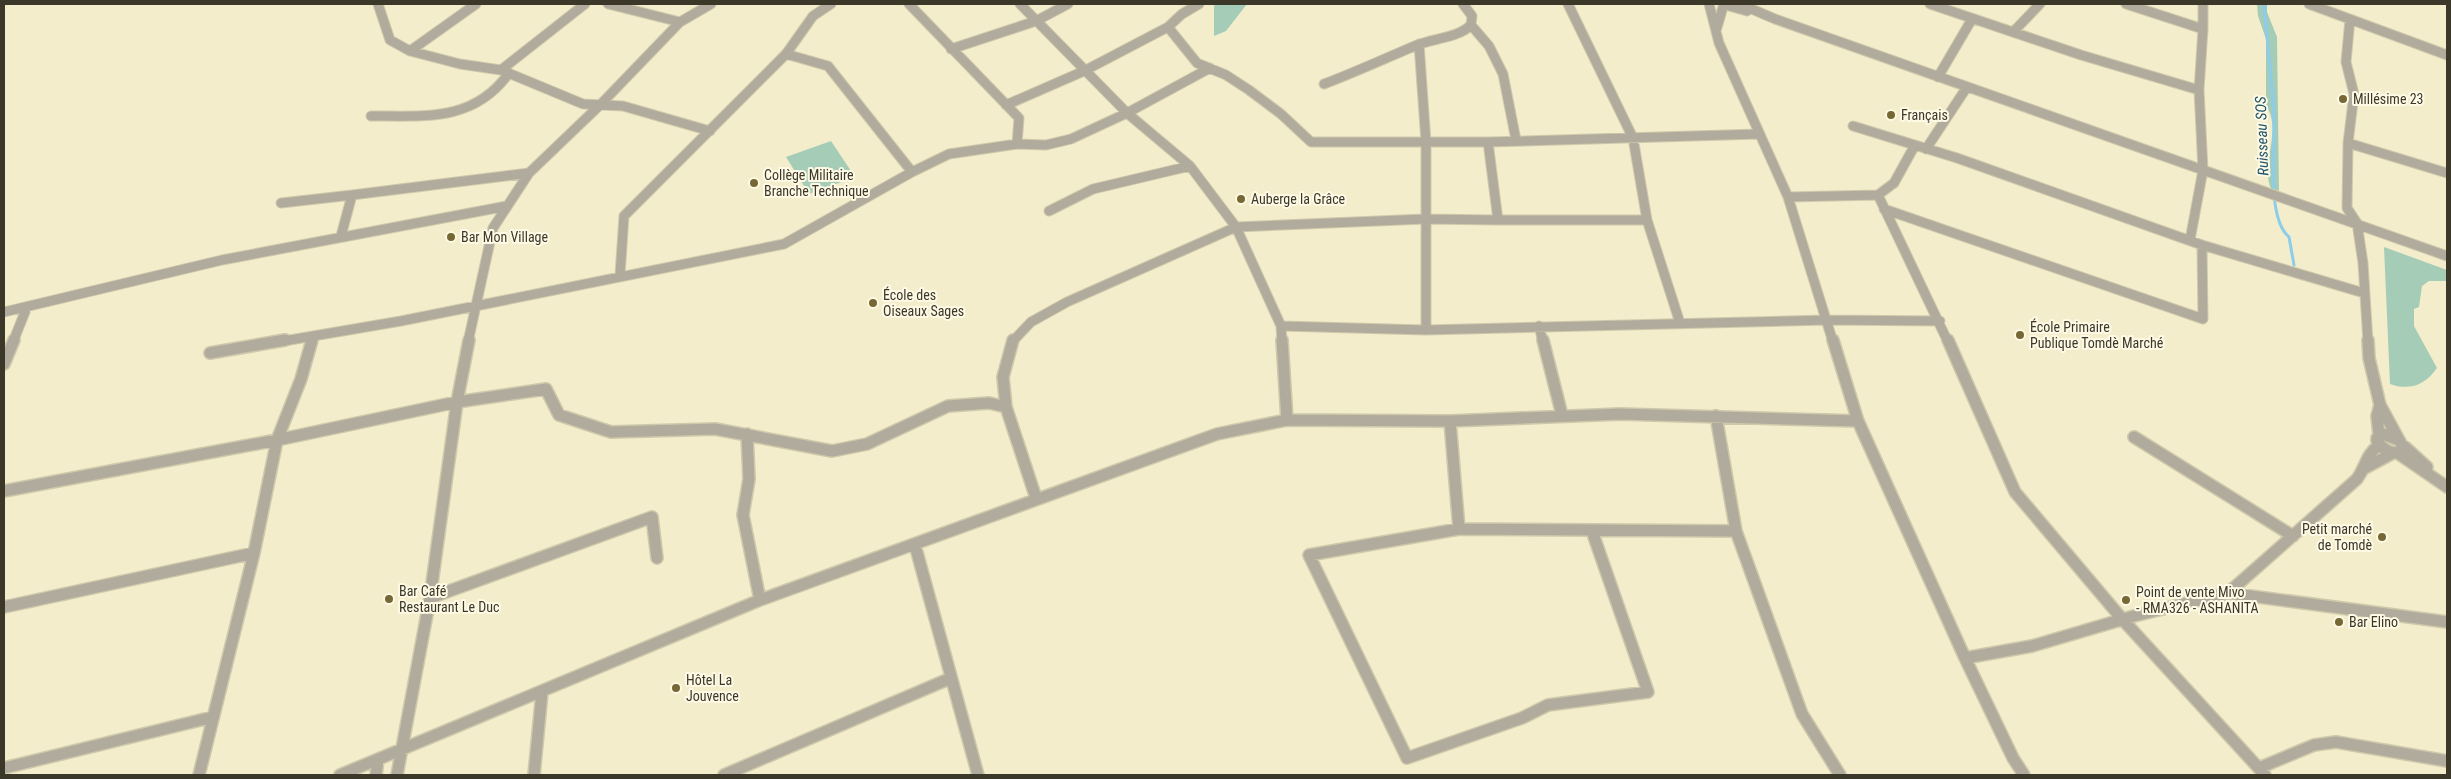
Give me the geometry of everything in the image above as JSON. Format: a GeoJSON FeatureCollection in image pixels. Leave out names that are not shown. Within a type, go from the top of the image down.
{"type":"FeatureCollection","features":[{"type":"Feature","properties":{"kind":"street"},"geometry":{"type":"LineString","coordinates":[[378,4],[390,40],[410,51],[460,64],[505,72],[583,104],[623,106],[710,131]]}},
{"type":"Feature","properties":{"kind":"street"},"geometry":{"type":"LineString","coordinates":[[410,51],[476,4]]}},
{"type":"Feature","properties":{"kind":"street"},"geometry":{"type":"LineString","coordinates":[[371,116],[431,116],[471,106],[491,96],[505,72],[585,4]]}},
{"type":"Feature","properties":{"kind":"street"},"geometry":{"type":"LineString","coordinates":[[608,4],[680,22]]}},
{"type":"Feature","properties":{"kind":"street"},"geometry":{"type":"LineString","coordinates":[[397,775],[430,598],[457,402],[475,306],[493,228],[529,173],[600,105],[647,54],[680,22],[711,4]]}},
{"type":"Feature","properties":{"kind":"street"},"geometry":{"type":"LineString","coordinates":[[620,275],[624,216],[786,54],[812,16],[831,4]]}},
{"type":"Feature","properties":{"kind":"street"},"geometry":{"type":"LineString","coordinates":[[909,4],[1019,118],[1017,144]]}},
{"type":"Feature","properties":{"kind":"street"},"geometry":{"type":"LineString","coordinates":[[1020,4],[1127,113],[1190,166],[1236,226],[1281,326],[1287,420]]}},
{"type":"Feature","properties":{"kind":"street"},"geometry":{"type":"LineString","coordinates":[[951,49],[1036,21],[1068,4]]}},
{"type":"Feature","properties":{"kind":"street"},"geometry":{"type":"LineString","coordinates":[[1006,105],[1084,71],[1168,27],[1182,14],[1199,4]]}},
{"type":"Feature","properties":{"kind":"street"},"geometry":{"type":"LineString","coordinates":[[1324,84],[1370,67],[1419,44],[1450,37],[1465,31],[1471,24],[1472,16],[1463,4]]}},
{"type":"Feature","properties":{"kind":"street"},"geometry":{"type":"LineString","coordinates":[[1568,4],[1633,138],[1647,220],[1680,323]]}},
{"type":"Feature","properties":{"kind":"street"},"geometry":{"type":"LineString","coordinates":[[1775,19],[1728,6],[1709,4],[1715,34],[1788,197],[1858,420],[1966,658],[2013,758],[2024,775]]}},
{"type":"Feature","properties":{"kind":"street"},"geometry":{"type":"LineString","coordinates":[[1740,4],[1775,19],[2447,256]]}},
{"type":"Feature","properties":{"kind":"street"},"geometry":{"type":"LineString","coordinates":[[1930,4],[2081,55],[2199,90]]}},
{"type":"Feature","properties":{"kind":"street"},"geometry":{"type":"LineString","coordinates":[[2014,31],[2040,4]]}},
{"type":"Feature","properties":{"kind":"street"},"geometry":{"type":"LineString","coordinates":[[2126,4],[2203,29]]}},
{"type":"Feature","properties":{"kind":"street"},"geometry":{"type":"LineString","coordinates":[[2190,240],[2203,170],[2199,90],[2203,4]]}},
{"type":"Feature","properties":{"kind":"street"},"geometry":{"type":"LineString","coordinates":[[2309,4],[2447,55]]}},
{"type":"Feature","properties":{"kind":"street"},"geometry":{"type":"LineString","coordinates":[[1715,34],[1728,6]]}},
{"type":"Feature","properties":{"kind":"street"},"geometry":{"type":"LineString","coordinates":[[1938,77],[1972,18]]}},
{"type":"Feature","properties":{"kind":"street"},"geometry":{"type":"LineString","coordinates":[[2350,19],[2346,62],[2354,94],[2348,143],[2347,208],[2357,223],[2363,263],[2369,358],[2380,405],[2391,422],[2399,449]]}},
{"type":"Feature","properties":{"kind":"street"},"geometry":{"type":"LineString","coordinates":[[1471,24],[1489,46],[1503,74],[1516,140]]}},
{"type":"Feature","properties":{"kind":"street"},"geometry":{"type":"LineString","coordinates":[[1168,27],[1178,36],[1182,46],[1198,64],[1225,74],[1277,108],[1311,142],[1488,142],[1760,134]]}},
{"type":"Feature","properties":{"kind":"street"},"geometry":{"type":"LineString","coordinates":[[1419,44],[1426,142],[1426,330]]}},
{"type":"Feature","properties":{"kind":"street"},"geometry":{"type":"LineString","coordinates":[[786,54],[828,66],[912,172]]}},
{"type":"Feature","properties":{"kind":"street"},"geometry":{"type":"LineString","coordinates":[[210,353],[313,337],[784,244],[912,172],[949,154],[1017,144],[1046,145],[1071,139],[1127,113],[1210,68]]}},
{"type":"Feature","properties":{"kind":"street"},"geometry":{"type":"LineString","coordinates":[[1926,148],[1967,87]]}},
{"type":"Feature","properties":{"kind":"street"},"geometry":{"type":"LineString","coordinates":[[1853,126],[1926,148],[2202,244],[2364,293]]}},
{"type":"Feature","properties":{"kind":"street"},"geometry":{"type":"LineString","coordinates":[[1488,142],[1498,220]]}},
{"type":"Feature","properties":{"kind":"street"},"geometry":{"type":"LineString","coordinates":[[2348,143],[2447,173]]}},
{"type":"Feature","properties":{"kind":"street"},"geometry":{"type":"LineString","coordinates":[[1788,197],[1878,195],[1894,183],[1915,145]]}},
{"type":"Feature","properties":{"kind":"street"},"geometry":{"type":"LineString","coordinates":[[1049,211],[1093,188],[1190,166]]}},
{"type":"Feature","properties":{"kind":"street"},"geometry":{"type":"LineString","coordinates":[[282,203],[529,173]]}},
{"type":"Feature","properties":{"kind":"street"},"geometry":{"type":"LineString","coordinates":[[341,236],[352,195]]}},
{"type":"Feature","properties":{"kind":"street"},"geometry":{"type":"LineString","coordinates":[[1878,195],[1940,321],[2015,492],[2123,620],[2262,772],[2314,745],[2336,742],[2447,761]]}},
{"type":"Feature","properties":{"kind":"street"},"geometry":{"type":"LineString","coordinates":[[4,312],[204,264],[341,236],[377,232],[507,206]]}},
{"type":"Feature","properties":{"kind":"street"},"geometry":{"type":"LineString","coordinates":[[1884,209],[2202,319],[2202,244]]}},
{"type":"Feature","properties":{"kind":"street"},"geometry":{"type":"LineString","coordinates":[[1036,498],[1006,407],[1002,377],[1011,342],[1032,322],[1067,302],[1236,226],[1425,220],[1647,220]]}},
{"type":"Feature","properties":{"kind":"street"},"geometry":{"type":"LineString","coordinates":[[4,364],[27,307]]}},
{"type":"Feature","properties":{"kind":"street"},"geometry":{"type":"LineString","coordinates":[[1281,326],[1426,330],[1827,320],[1940,321]]}},
{"type":"Feature","properties":{"kind":"street"},"geometry":{"type":"LineString","coordinates":[[1540,326],[1562,415]]}},
{"type":"Feature","properties":{"kind":"street"},"geometry":{"type":"LineString","coordinates":[[199,775],[254,553],[277,440],[301,379],[313,337]]}},
{"type":"Feature","properties":{"kind":"street"},"geometry":{"type":"LineString","coordinates":[[4,492],[277,440],[457,402],[546,389],[559,415],[611,432],[715,429],[832,451],[867,444],[948,406],[989,403],[1006,407]]}},
{"type":"Feature","properties":{"kind":"street"},"geometry":{"type":"LineString","coordinates":[[2379,440],[2377,416],[2380,405]]}},
{"type":"Feature","properties":{"kind":"street"},"geometry":{"type":"LineString","coordinates":[[340,775],[760,600],[915,545],[1036,498],[1217,434],[1287,420],[1450,421],[1562,415],[1716,416],[1858,420]]}},
{"type":"Feature","properties":{"kind":"street"},"geometry":{"type":"LineString","coordinates":[[1716,416],[1736,531],[1802,714],[1840,775]]}},
{"type":"Feature","properties":{"kind":"street"},"geometry":{"type":"LineString","coordinates":[[1450,421],[1459,529]]}},
{"type":"Feature","properties":{"kind":"street"},"geometry":{"type":"LineString","coordinates":[[748,434],[749,479],[743,515],[760,600]]}},
{"type":"Feature","properties":{"kind":"street"},"geometry":{"type":"LineString","coordinates":[[2228,593],[2357,479],[2365,468],[2369,453],[2379,440],[2388,435],[2399,449],[2447,487]]}},
{"type":"Feature","properties":{"kind":"street"},"geometry":{"type":"LineString","coordinates":[[2134,437],[2293,536]]}},
{"type":"Feature","properties":{"kind":"street"},"geometry":{"type":"LineString","coordinates":[[2379,440],[2399,449]]}},
{"type":"Feature","properties":{"kind":"street"},"geometry":{"type":"LineString","coordinates":[[2365,468],[2399,449]]}},
{"type":"Feature","properties":{"kind":"street"},"geometry":{"type":"LineString","coordinates":[[430,598],[652,517],[657,558]]}},
{"type":"Feature","properties":{"kind":"street"},"geometry":{"type":"LineString","coordinates":[[1592,531],[1648,692],[1548,705],[1522,718],[1407,758],[1309,555],[1459,529],[1736,531]]}},
{"type":"Feature","properties":{"kind":"street"},"geometry":{"type":"LineString","coordinates":[[915,545],[978,775]]}},
{"type":"Feature","properties":{"kind":"street"},"geometry":{"type":"LineString","coordinates":[[4,608],[254,553]]}},
{"type":"Feature","properties":{"kind":"street"},"geometry":{"type":"LineString","coordinates":[[1966,658],[2032,646],[2228,593],[2447,622]]}},
{"type":"Feature","properties":{"kind":"street"},"geometry":{"type":"LineString","coordinates":[[724,775],[951,678]]}},
{"type":"Feature","properties":{"kind":"street"},"geometry":{"type":"LineString","coordinates":[[534,775],[542,692]]}},
{"type":"Feature","properties":{"kind":"street"},"geometry":{"type":"LineString","coordinates":[[4,768],[213,716]]}},
{"type":"Feature","properties":{"kind":"street"},"geometry":{"type":"LineString","coordinates":[[376,775],[378,760]]}},
{"type":"Feature","properties":{"kind":"green space"},"geometry":{"type":"Polygon","coordinates":[[[1216,4],[1247,4],[1226,31],[1214,36],[1214,6],[1216,4]]]}},
{"type":"Feature","properties":{"kind":"green space"},"geometry":{"type":"Polygon","coordinates":[[[2257,4],[2267,4],[2267,12],[2277,37],[2279,191],[2271,189],[2268,179],[2272,125],[2271,115],[2266,106],[2266,39],[2258,16],[2257,4]]]}},
{"type":"Feature","properties":{"kind":"green space"},"geometry":{"type":"Polygon","coordinates":[[[831,141],[855,177],[809,194],[786,157],[831,141]]]}},
{"type":"Feature","properties":{"kind":"green space"},"geometry":{"type":"Polygon","coordinates":[[[2384,247],[2447,270],[2447,281],[2429,281],[2422,286],[2419,307],[2414,309],[2414,326],[2437,368],[2427,379],[2416,385],[2404,387],[2390,384],[2384,247]]]}},
{"type":"Feature","properties":{"kind":"waterway","name":"Ruisseau SOS"},"geometry":{"type":"LineString","coordinates":[[2264,4],[2274,118],[2274,199],[2282,228],[2289,237],[2294,265]]}},
{"type":"Feature","properties":{"kind":"place","name":"Millésime 23"},"geometry":{"type":"Point","coordinates":[2343,99]}},
{"type":"Feature","properties":{"kind":"place","name":"Français"},"geometry":{"type":"Point","coordinates":[1891,115]}},
{"type":"Feature","properties":{"kind":"place","name":"Collège Militaire Branche Technique"},"geometry":{"type":"Point","coordinates":[754,183]}},
{"type":"Feature","properties":{"kind":"place","name":"Auberge la Grâce"},"geometry":{"type":"Point","coordinates":[1241,199]}},
{"type":"Feature","properties":{"kind":"place","name":"Bar Mon Village"},"geometry":{"type":"Point","coordinates":[451,237]}},
{"type":"Feature","properties":{"kind":"place","name":"École des Oiseaux Sages"},"geometry":{"type":"Point","coordinates":[873,303]}},
{"type":"Feature","properties":{"kind":"place","name":"École Primaire Publique Tomdè Marché"},"geometry":{"type":"Point","coordinates":[2020,335]}},
{"type":"Feature","properties":{"kind":"place","name":"Petit marché de Tomdè"},"geometry":{"type":"Point","coordinates":[2382,537]}},
{"type":"Feature","properties":{"kind":"place","name":"Bar Café Restaurant Le Duc"},"geometry":{"type":"Point","coordinates":[389,599]}},
{"type":"Feature","properties":{"kind":"place","name":"Point de vente Mivo - RMA326 - ASHANITA"},"geometry":{"type":"Point","coordinates":[2126,600]}},
{"type":"Feature","properties":{"kind":"place","name":"Bar Elino"},"geometry":{"type":"Point","coordinates":[2339,622]}},
{"type":"Feature","properties":{"kind":"place","name":"Hôtel La Jouvence"},"geometry":{"type":"Point","coordinates":[676,688]}}]}
